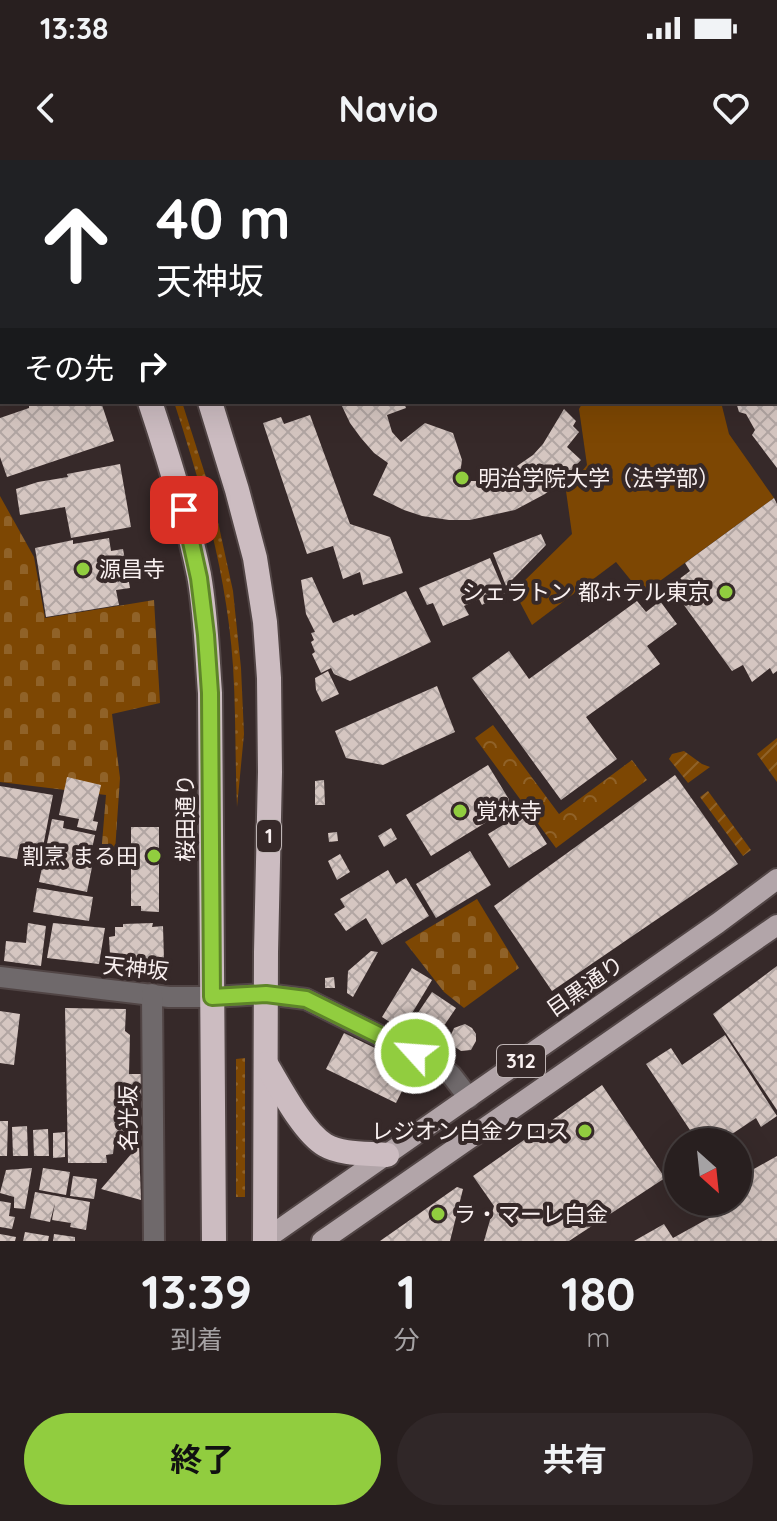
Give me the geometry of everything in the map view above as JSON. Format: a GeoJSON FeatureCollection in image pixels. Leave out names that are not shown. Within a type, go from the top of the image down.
{"type":"FeatureCollection","features":[{"type":"Feature","properties":{"kind":"highway","name":"桜田通り"},"geometry":{"type":"LineString","coordinates":[[151,404],[184,510],[199,578],[206,635],[210,693],[214,1241]]}},
{"type":"Feature","properties":{"kind":"highway","name":"1"},"geometry":{"type":"LineString","coordinates":[[211,404],[255,558],[265,622],[269,678],[264,1240]]}},
{"type":"Feature","properties":{"kind":"highway"},"geometry":{"type":"LineString","coordinates":[[266,1064],[307,1128],[326,1145],[345,1151],[387,1155]]}},
{"type":"Feature","properties":{"kind":"main road","name":"目黒通り"},"geometry":{"type":"LineString","coordinates":[[264,1240],[777,879]]}},
{"type":"Feature","properties":{"kind":"main road","name":"312"},"geometry":{"type":"LineString","coordinates":[[322,1241],[777,925]]}},
{"type":"Feature","properties":{"kind":"street","name":"天神坂"},"geometry":{"type":"LineString","coordinates":[[0,977],[169,997],[266,994],[306,999],[442,1067],[469,1098]]}},
{"type":"Feature","properties":{"kind":"street","name":"名光坂"},"geometry":{"type":"LineString","coordinates":[[152,994],[154,1241]]}},
{"type":"Feature","properties":{"kind":"green space"},"geometry":{"type":"Polygon","coordinates":[[[175,404],[183,404],[213,499],[233,591],[244,734],[237,807],[230,632],[219,565],[175,404]]]}},
{"type":"Feature","properties":{"kind":"green space"},"geometry":{"type":"Polygon","coordinates":[[[582,404],[722,404],[729,434],[774,498],[642,594],[616,562],[532,625],[514,591],[572,534],[566,491],[587,465],[579,409],[582,404]]]}},
{"type":"Feature","properties":{"kind":"green space"},"geometry":{"type":"Polygon","coordinates":[[[0,496],[34,557],[45,618],[154,600],[160,703],[112,714],[120,778],[115,851],[101,855],[106,795],[0,782],[0,496]]]}},
{"type":"Feature","properties":{"kind":"green space"},"geometry":{"type":"Polygon","coordinates":[[[493,725],[559,814],[632,760],[647,780],[556,848],[475,738],[493,725]]]}},
{"type":"Feature","properties":{"kind":"green space"},"geometry":{"type":"Polygon","coordinates":[[[777,738],[777,782],[757,754],[777,738]]]}},
{"type":"Feature","properties":{"kind":"green space"},"geometry":{"type":"Polygon","coordinates":[[[684,751],[710,767],[688,783],[669,759],[672,754],[684,751]]]}},
{"type":"Feature","properties":{"kind":"green space"},"geometry":{"type":"Polygon","coordinates":[[[708,791],[751,850],[743,856],[700,797],[708,791]]]}},
{"type":"Feature","properties":{"kind":"green space"},"geometry":{"type":"Polygon","coordinates":[[[477,899],[519,968],[464,1008],[444,992],[405,942],[477,899]]]}},
{"type":"Feature","properties":{"kind":"green space"},"geometry":{"type":"Polygon","coordinates":[[[245,1058],[245,1197],[236,1197],[236,1059],[245,1058]]]}},
{"type":"Feature","properties":{"kind":"building"},"geometry":{"type":"Polygon","coordinates":[[[29,404],[102,404],[114,441],[7,477],[0,457],[0,418],[29,408],[29,404]]]}},
{"type":"Feature","properties":{"kind":"building"},"geometry":{"type":"Polygon","coordinates":[[[288,404],[318,404],[315,405],[288,404]]]}},
{"type":"Feature","properties":{"kind":"building"},"geometry":{"type":"Polygon","coordinates":[[[341,404],[405,404],[406,408],[387,415],[392,432],[401,442],[425,423],[453,433],[462,460],[459,481],[476,481],[499,475],[533,455],[564,409],[576,421],[573,426],[579,432],[567,447],[581,460],[545,494],[515,510],[470,520],[422,516],[373,495],[388,463],[374,453],[350,423],[341,404]]]}},
{"type":"Feature","properties":{"kind":"building"},"geometry":{"type":"Polygon","coordinates":[[[737,404],[777,404],[777,468],[752,435],[755,430],[746,414],[739,412],[737,404]]]}},
{"type":"Feature","properties":{"kind":"building"},"geometry":{"type":"Polygon","coordinates":[[[310,415],[350,524],[390,537],[403,573],[363,585],[360,572],[343,579],[333,546],[307,554],[263,423],[281,417],[284,424],[310,415]]]}},
{"type":"Feature","properties":{"kind":"building"},"geometry":{"type":"Polygon","coordinates":[[[120,464],[131,527],[71,538],[65,507],[20,515],[16,489],[68,477],[67,474],[120,464]]]}},
{"type":"Feature","properties":{"kind":"building","name":"シェラトン 都ホテル東京"},"geometry":{"type":"Polygon","coordinates":[[[774,498],[777,504],[777,671],[773,674],[770,668],[752,682],[743,665],[732,671],[670,586],[690,571],[685,563],[774,498]]]}},
{"type":"Feature","properties":{"kind":"building"},"geometry":{"type":"Polygon","coordinates":[[[541,534],[546,545],[506,586],[493,553],[541,534]]]}},
{"type":"Feature","properties":{"kind":"building","name":"源昌寺"},"geometry":{"type":"Polygon","coordinates":[[[109,538],[111,551],[123,549],[130,588],[116,590],[119,605],[46,617],[35,548],[73,540],[73,544],[109,538]]]}},
{"type":"Feature","properties":{"kind":"building"},"geometry":{"type":"Polygon","coordinates":[[[490,558],[505,593],[482,605],[479,599],[464,606],[469,615],[443,626],[433,603],[427,605],[419,588],[490,558]]]}},
{"type":"Feature","properties":{"kind":"building"},"geometry":{"type":"Polygon","coordinates":[[[312,577],[333,623],[406,591],[431,642],[350,681],[334,674],[331,668],[321,673],[312,654],[315,652],[311,633],[315,632],[306,614],[301,580],[312,577]]]}},
{"type":"Feature","properties":{"kind":"building"},"geometry":{"type":"Polygon","coordinates":[[[637,601],[646,612],[660,601],[677,624],[647,646],[660,664],[586,717],[617,759],[561,800],[472,678],[509,651],[529,679],[637,601]]]}},
{"type":"Feature","properties":{"kind":"building"},"geometry":{"type":"Polygon","coordinates":[[[328,671],[339,694],[322,702],[315,678],[328,671]]]}},
{"type":"Feature","properties":{"kind":"building"},"geometry":{"type":"Polygon","coordinates":[[[437,686],[455,732],[383,765],[346,758],[335,731],[437,686]]]}},
{"type":"Feature","properties":{"kind":"building","name":"覚林寺"},"geometry":{"type":"Polygon","coordinates":[[[488,765],[513,806],[431,856],[406,815],[488,765]]]}},
{"type":"Feature","properties":{"kind":"building"},"geometry":{"type":"Polygon","coordinates":[[[675,775],[738,864],[552,991],[494,906],[675,775]]]}},
{"type":"Feature","properties":{"kind":"building"},"geometry":{"type":"Polygon","coordinates":[[[67,777],[101,785],[93,821],[98,822],[96,831],[77,827],[79,819],[59,815],[67,777]]]}},
{"type":"Feature","properties":{"kind":"building"},"geometry":{"type":"Polygon","coordinates":[[[324,780],[325,805],[315,805],[315,781],[324,780]]]}},
{"type":"Feature","properties":{"kind":"building"},"geometry":{"type":"Polygon","coordinates":[[[0,786],[53,795],[42,852],[19,848],[17,859],[0,856],[0,786]]]}},
{"type":"Feature","properties":{"kind":"building"},"geometry":{"type":"Polygon","coordinates":[[[526,811],[547,844],[509,868],[488,834],[526,811]]]}},
{"type":"Feature","properties":{"kind":"building"},"geometry":{"type":"Polygon","coordinates":[[[52,819],[64,821],[63,828],[95,835],[87,892],[39,882],[52,819]]]}},
{"type":"Feature","properties":{"kind":"building"},"geometry":{"type":"Polygon","coordinates":[[[131,827],[159,827],[159,912],[141,911],[141,906],[131,906],[131,827]]]}},
{"type":"Feature","properties":{"kind":"building"},"geometry":{"type":"Polygon","coordinates":[[[391,828],[397,839],[384,847],[378,836],[391,828]]]}},
{"type":"Feature","properties":{"kind":"building"},"geometry":{"type":"Polygon","coordinates":[[[337,832],[338,841],[329,842],[328,833],[337,832]]]}},
{"type":"Feature","properties":{"kind":"building"},"geometry":{"type":"Polygon","coordinates":[[[470,851],[491,885],[436,918],[416,884],[470,851]]]}},
{"type":"Feature","properties":{"kind":"building"},"geometry":{"type":"Polygon","coordinates":[[[340,854],[350,872],[337,880],[328,861],[340,854]]]}},
{"type":"Feature","properties":{"kind":"building"},"geometry":{"type":"Polygon","coordinates":[[[388,870],[396,884],[406,878],[429,916],[382,945],[366,918],[346,931],[334,914],[345,907],[340,899],[388,870]]]}},
{"type":"Feature","properties":{"kind":"building"},"geometry":{"type":"Polygon","coordinates":[[[37,888],[93,897],[89,921],[33,912],[37,888]]]}},
{"type":"Feature","properties":{"kind":"building"},"geometry":{"type":"Polygon","coordinates":[[[28,923],[46,926],[41,966],[4,961],[6,941],[26,943],[28,923]]]}},
{"type":"Feature","properties":{"kind":"building"},"geometry":{"type":"Polygon","coordinates":[[[53,923],[105,928],[99,964],[47,958],[53,923]]]}},
{"type":"Feature","properties":{"kind":"building"},"geometry":{"type":"Polygon","coordinates":[[[153,923],[152,927],[163,926],[164,960],[146,975],[111,972],[109,937],[115,936],[115,927],[153,923]]]}},
{"type":"Feature","properties":{"kind":"building"},"geometry":{"type":"Polygon","coordinates":[[[371,951],[378,952],[353,997],[347,993],[348,971],[371,951]]]}},
{"type":"Feature","properties":{"kind":"building"},"geometry":{"type":"Polygon","coordinates":[[[777,966],[777,1110],[713,1014],[777,966]]]}},
{"type":"Feature","properties":{"kind":"building"},"geometry":{"type":"Polygon","coordinates":[[[412,968],[432,980],[402,1030],[382,1017],[412,968]]]}},
{"type":"Feature","properties":{"kind":"building"},"geometry":{"type":"Polygon","coordinates":[[[334,977],[335,988],[325,988],[325,978],[334,977]]]}},
{"type":"Feature","properties":{"kind":"building"},"geometry":{"type":"Polygon","coordinates":[[[432,992],[456,1008],[431,1045],[407,1029],[432,992]]]}},
{"type":"Feature","properties":{"kind":"building"},"geometry":{"type":"Polygon","coordinates":[[[65,1008],[126,1009],[125,1031],[130,1035],[129,1074],[144,1074],[144,1095],[129,1096],[130,1136],[115,1137],[113,1154],[106,1155],[107,1163],[68,1163],[65,1008]]]}},
{"type":"Feature","properties":{"kind":"building"},"geometry":{"type":"Polygon","coordinates":[[[0,1011],[20,1014],[14,1065],[0,1063],[0,1011]]]}},
{"type":"Feature","properties":{"kind":"building"},"geometry":{"type":"Polygon","coordinates":[[[465,1024],[476,1034],[476,1041],[471,1050],[461,1051],[450,1037],[454,1028],[465,1024]]]}},
{"type":"Feature","properties":{"kind":"building"},"geometry":{"type":"Polygon","coordinates":[[[344,1033],[414,1067],[396,1103],[326,1069],[344,1033]]]}},
{"type":"Feature","properties":{"kind":"building"},"geometry":{"type":"Polygon","coordinates":[[[725,1035],[777,1116],[761,1127],[756,1118],[741,1128],[689,1128],[646,1064],[671,1048],[682,1065],[725,1035]]]}},
{"type":"Feature","properties":{"kind":"building","name":"レジオン白金クロス"},"geometry":{"type":"Polygon","coordinates":[[[602,1085],[664,1179],[569,1241],[484,1241],[494,1206],[473,1176],[602,1085]]]}},
{"type":"Feature","properties":{"kind":"building"},"geometry":{"type":"Polygon","coordinates":[[[0,1121],[8,1121],[7,1156],[0,1156],[0,1121]]]}},
{"type":"Feature","properties":{"kind":"building"},"geometry":{"type":"Polygon","coordinates":[[[27,1126],[28,1156],[13,1156],[12,1127],[27,1126]]]}},
{"type":"Feature","properties":{"kind":"building"},"geometry":{"type":"Polygon","coordinates":[[[48,1129],[49,1156],[34,1156],[33,1130],[48,1129]]]}},
{"type":"Feature","properties":{"kind":"building"},"geometry":{"type":"Polygon","coordinates":[[[65,1132],[65,1157],[53,1158],[53,1133],[65,1132]]]}},
{"type":"Feature","properties":{"kind":"building"},"geometry":{"type":"Polygon","coordinates":[[[139,1145],[141,1200],[101,1189],[139,1145]]]}},
{"type":"Feature","properties":{"kind":"building"},"geometry":{"type":"Polygon","coordinates":[[[777,1156],[777,1241],[634,1241],[664,1224],[673,1238],[713,1216],[752,1216],[752,1170],[777,1156]]]}},
{"type":"Feature","properties":{"kind":"building"},"geometry":{"type":"Polygon","coordinates":[[[32,1168],[25,1209],[14,1208],[14,1197],[0,1193],[6,1170],[32,1168]]]}},
{"type":"Feature","properties":{"kind":"building"},"geometry":{"type":"Polygon","coordinates":[[[43,1168],[70,1172],[66,1195],[39,1190],[43,1168]]]}},
{"type":"Feature","properties":{"kind":"building"},"geometry":{"type":"Polygon","coordinates":[[[73,1176],[97,1179],[94,1199],[70,1196],[73,1176]]]}},
{"type":"Feature","properties":{"kind":"building","name":"ラ・マーレ白金"},"geometry":{"type":"Polygon","coordinates":[[[457,1187],[463,1189],[450,1241],[380,1241],[457,1187]]]}},
{"type":"Feature","properties":{"kind":"building"},"geometry":{"type":"Polygon","coordinates":[[[35,1192],[90,1202],[86,1230],[70,1227],[71,1223],[52,1220],[55,1203],[50,1222],[30,1218],[35,1192]]]}},
{"type":"Feature","properties":{"kind":"building"},"geometry":{"type":"Polygon","coordinates":[[[0,1201],[11,1203],[9,1216],[15,1217],[12,1229],[0,1227],[0,1201]]]}},
{"type":"Feature","properties":{"kind":"building"},"geometry":{"type":"Polygon","coordinates":[[[25,1232],[49,1236],[48,1241],[23,1241],[25,1232]]]}},
{"type":"Feature","properties":{"kind":"building"},"geometry":{"type":"Polygon","coordinates":[[[0,1234],[16,1237],[15,1241],[0,1241],[0,1234]]]}},
{"type":"Feature","properties":{"kind":"building"},"geometry":{"type":"Polygon","coordinates":[[[54,1234],[75,1237],[75,1241],[53,1241],[54,1234]]]}},
{"type":"Feature","properties":{"kind":"place","name":"明治学院大学（法学部）"},"geometry":{"type":"Point","coordinates":[462,478]}},
{"type":"Feature","properties":{"kind":"place","name":"源昌寺"},"geometry":{"type":"Point","coordinates":[83,569]}},
{"type":"Feature","properties":{"kind":"place","name":"シェラトン 都ホテル東京"},"geometry":{"type":"Point","coordinates":[726,592]}},
{"type":"Feature","properties":{"kind":"place","name":"覚林寺"},"geometry":{"type":"Point","coordinates":[460,811]}},
{"type":"Feature","properties":{"kind":"place","name":"割烹 まる田"},"geometry":{"type":"Point","coordinates":[154,856]}},
{"type":"Feature","properties":{"kind":"place","name":"レジオン白金クロス"},"geometry":{"type":"Point","coordinates":[585,1131]}},
{"type":"Feature","properties":{"kind":"place","name":"ラ・マーレ白金"},"geometry":{"type":"Point","coordinates":[438,1214]}},
{"type":"Feature","properties":{"kind":"route"},"geometry":{"type":"LineString","coordinates":[[184,510],[199,578],[210,693],[212,997],[266,994],[306,999],[415,1053]]}}]}
